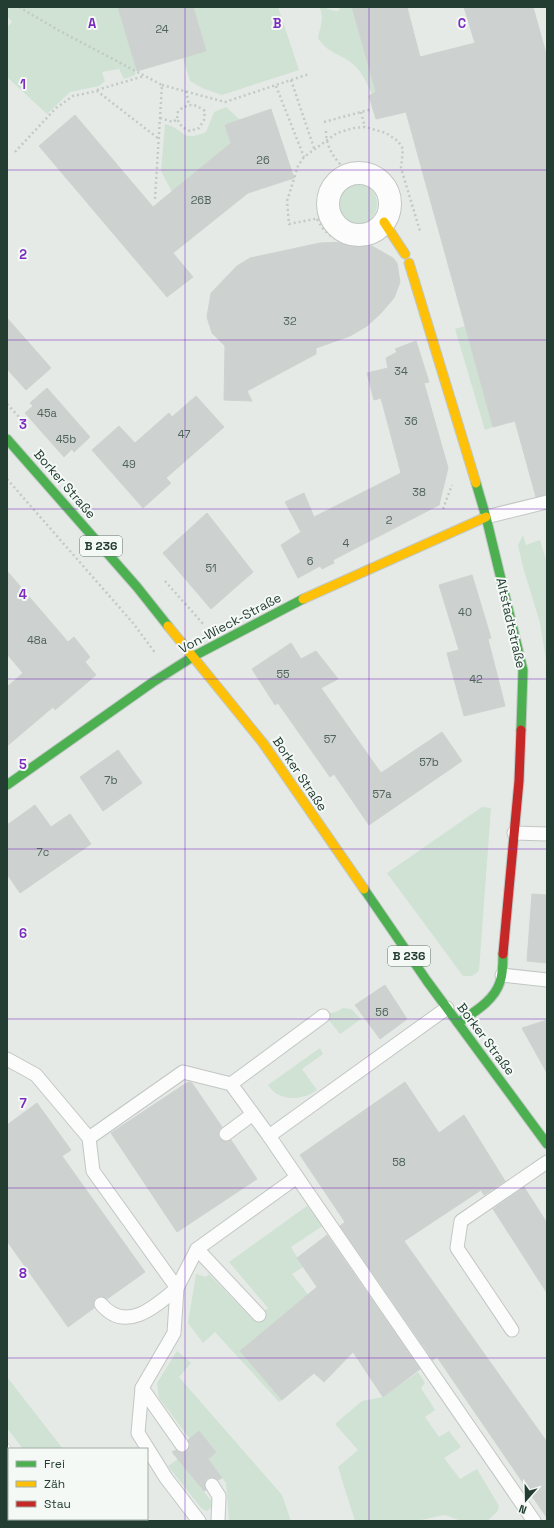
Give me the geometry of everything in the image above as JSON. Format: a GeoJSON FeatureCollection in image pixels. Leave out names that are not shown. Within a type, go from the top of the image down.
{"type":"FeatureCollection","features":[{"type":"Feature","properties":{"kind":"street"},"geometry":{"type":"LineString","coordinates":[[359,172],[369,174],[385,186],[389,194],[389,214],[384,222],[371,232],[355,234],[345,231],[324,218],[328,205],[329,194],[334,185],[341,178],[350,174],[359,172]]}},
{"type":"Feature","properties":{"kind":"street"},"geometry":{"type":"LineString","coordinates":[[384,222],[405,254]]}},
{"type":"Feature","properties":{"kind":"street","name":"Altstadtstraße"},"geometry":{"type":"LineString","coordinates":[[409,263],[486,517],[523,670],[519,781],[502,975],[498,992],[458,1023]]}},
{"type":"Feature","properties":{"kind":"street","name":"Borker Straße"},"geometry":{"type":"LineString","coordinates":[[7,439],[137,587],[263,743],[362,888],[447,1008],[547,1144]]}},
{"type":"Feature","properties":{"kind":"street","name":"Von-Wieck-Straße"},"geometry":{"type":"LineString","coordinates":[[7,785],[194,656],[315,593],[486,517]]}},
{"type":"Feature","properties":{"kind":"lane"},"geometry":{"type":"LineString","coordinates":[[486,517],[547,502]]}},
{"type":"Feature","properties":{"kind":"lane"},"geometry":{"type":"LineString","coordinates":[[514,833],[547,834]]}},
{"type":"Feature","properties":{"kind":"lane"},"geometry":{"type":"LineString","coordinates":[[502,975],[547,980]]}},
{"type":"Feature","properties":{"kind":"lane"},"geometry":{"type":"LineString","coordinates":[[269,1136],[447,1008]]}},
{"type":"Feature","properties":{"kind":"lane"},"geometry":{"type":"LineString","coordinates":[[231,1084],[323,1016]]}},
{"type":"Feature","properties":{"kind":"lane"},"geometry":{"type":"LineString","coordinates":[[7,1059],[36,1075],[88,1138],[93,1171],[177,1288],[174,1333],[142,1388],[138,1433],[147,1448]]}},
{"type":"Feature","properties":{"kind":"lane"},"geometry":{"type":"LineString","coordinates":[[88,1138],[182,1072],[231,1084],[269,1136],[534,1521]]}},
{"type":"Feature","properties":{"kind":"lane"},"geometry":{"type":"LineString","coordinates":[[226,1134],[253,1114]]}},
{"type":"Feature","properties":{"kind":"lane"},"geometry":{"type":"LineString","coordinates":[[512,1330],[457,1248],[461,1221],[547,1162]]}},
{"type":"Feature","properties":{"kind":"lane"},"geometry":{"type":"LineString","coordinates":[[101,1304],[105,1309],[116,1315],[132,1317],[151,1310],[177,1288],[198,1249],[297,1177]]}},
{"type":"Feature","properties":{"kind":"lane"},"geometry":{"type":"LineString","coordinates":[[198,1249],[259,1315]]}},
{"type":"Feature","properties":{"kind":"lane"},"geometry":{"type":"LineString","coordinates":[[142,1388],[182,1445]]}},
{"type":"Feature","properties":{"kind":"lane"},"geometry":{"type":"LineString","coordinates":[[148,1449],[166,1478],[199,1521]]}},
{"type":"Feature","properties":{"kind":"lane"},"geometry":{"type":"LineString","coordinates":[[212,1485],[219,1496],[218,1521]]}},
{"type":"Feature","properties":{"kind":"path"},"geometry":{"type":"LineString","coordinates":[[19,7],[58,30],[162,85],[186,90],[225,102],[309,74]]}},
{"type":"Feature","properties":{"kind":"path"},"geometry":{"type":"LineString","coordinates":[[15,152],[56,108],[73,96],[97,91],[145,76]]}},
{"type":"Feature","properties":{"kind":"path"},"geometry":{"type":"LineString","coordinates":[[291,80],[314,148]]}},
{"type":"Feature","properties":{"kind":"path"},"geometry":{"type":"LineString","coordinates":[[155,200],[162,85]]}},
{"type":"Feature","properties":{"kind":"path"},"geometry":{"type":"LineString","coordinates":[[276,86],[304,157]]}},
{"type":"Feature","properties":{"kind":"path"},"geometry":{"type":"LineString","coordinates":[[186,90],[189,104]]}},
{"type":"Feature","properties":{"kind":"path"},"geometry":{"type":"LineString","coordinates":[[97,91],[159,139]]}},
{"type":"Feature","properties":{"kind":"path"},"geometry":{"type":"LineString","coordinates":[[189,104],[196,105],[205,111],[204,120],[199,128],[190,131],[182,127],[178,120],[178,111],[189,104]]}},
{"type":"Feature","properties":{"kind":"path"},"geometry":{"type":"LineString","coordinates":[[324,122],[372,109]]}},
{"type":"Feature","properties":{"kind":"path"},"geometry":{"type":"LineString","coordinates":[[361,112],[365,128]]}},
{"type":"Feature","properties":{"kind":"path"},"geometry":{"type":"LineString","coordinates":[[160,118],[173,122],[178,120]]}},
{"type":"Feature","properties":{"kind":"path"},"geometry":{"type":"LineString","coordinates":[[365,244],[330,236],[323,231],[324,218],[289,224],[287,201],[298,166],[304,157],[314,148],[337,133],[354,128],[365,128],[386,133],[398,141],[403,149],[401,168],[422,238]]}},
{"type":"Feature","properties":{"kind":"path"},"geometry":{"type":"LineString","coordinates":[[326,131],[326,140],[335,160],[350,174]]}},
{"type":"Feature","properties":{"kind":"path"},"geometry":{"type":"LineString","coordinates":[[7,404],[23,422]]}},
{"type":"Feature","properties":{"kind":"path"},"geometry":{"type":"LineString","coordinates":[[440,511],[444,509],[453,478]]}},
{"type":"Feature","properties":{"kind":"path"},"geometry":{"type":"LineString","coordinates":[[7,479],[133,623],[169,672]]}},
{"type":"Feature","properties":{"kind":"path"},"geometry":{"type":"LineString","coordinates":[[160,575],[206,627]]}},
{"type":"Feature","properties":{"kind":"green space"},"geometry":{"type":"Polygon","coordinates":[[[7,7],[118,7],[136,68],[135,75],[124,79],[119,69],[102,72],[105,81],[99,86],[70,92],[47,114],[7,77],[7,27],[12,22],[7,16],[7,7]]]}},
{"type":"Feature","properties":{"kind":"green space"},"geometry":{"type":"Polygon","coordinates":[[[193,7],[278,7],[299,70],[222,95],[202,88],[190,81],[183,58],[206,51],[193,7]]]}},
{"type":"Feature","properties":{"kind":"green space"},"geometry":{"type":"Polygon","coordinates":[[[319,7],[338,11],[341,7],[352,7],[376,93],[372,94],[362,75],[354,65],[326,48],[318,38],[322,18],[319,7]]]}},
{"type":"Feature","properties":{"kind":"green space"},"geometry":{"type":"Polygon","coordinates":[[[226,107],[240,120],[231,143],[172,192],[161,171],[165,124],[172,126],[187,136],[198,135],[206,132],[214,112],[226,107]]]}},
{"type":"Feature","properties":{"kind":"green space"},"geometry":{"type":"Polygon","coordinates":[[[353,184],[361,184],[368,187],[374,193],[377,204],[374,215],[368,221],[361,224],[353,224],[346,221],[340,215],[337,208],[337,200],[340,193],[346,187],[353,184]]]}},
{"type":"Feature","properties":{"kind":"green space"},"geometry":{"type":"Polygon","coordinates":[[[465,326],[493,427],[485,430],[455,329],[465,326]]]}},
{"type":"Feature","properties":{"kind":"green space"},"geometry":{"type":"Polygon","coordinates":[[[523,535],[526,545],[540,540],[547,563],[547,666],[540,623],[518,545],[523,535]]]}},
{"type":"Feature","properties":{"kind":"green space"},"geometry":{"type":"Polygon","coordinates":[[[482,807],[491,808],[479,971],[472,976],[463,976],[387,873],[482,807]]]}},
{"type":"Feature","properties":{"kind":"green space"},"geometry":{"type":"Polygon","coordinates":[[[343,1008],[351,1009],[361,1019],[340,1034],[324,1014],[336,1012],[343,1008]]]}},
{"type":"Feature","properties":{"kind":"green space"},"geometry":{"type":"Polygon","coordinates":[[[320,1048],[323,1054],[302,1069],[317,1090],[305,1096],[291,1098],[278,1094],[268,1085],[320,1048]]]}},
{"type":"Feature","properties":{"kind":"green space"},"geometry":{"type":"Polygon","coordinates":[[[307,1206],[324,1225],[291,1247],[303,1267],[292,1274],[332,1325],[320,1336],[295,1305],[240,1351],[282,1400],[279,1402],[215,1332],[203,1343],[188,1323],[196,1274],[206,1277],[209,1274],[253,1320],[268,1308],[229,1262],[307,1206]]]}},
{"type":"Feature","properties":{"kind":"green space"},"geometry":{"type":"Polygon","coordinates":[[[177,1351],[191,1363],[179,1377],[282,1495],[291,1521],[229,1521],[226,1483],[208,1459],[216,1451],[199,1431],[190,1439],[159,1398],[157,1383],[177,1351]]]}},
{"type":"Feature","properties":{"kind":"green space"},"geometry":{"type":"Polygon","coordinates":[[[418,1372],[425,1383],[421,1388],[435,1410],[425,1417],[439,1437],[449,1431],[461,1447],[444,1458],[460,1479],[477,1469],[499,1506],[497,1512],[487,1521],[461,1521],[445,1515],[416,1521],[355,1521],[338,1467],[358,1450],[335,1424],[362,1401],[383,1397],[418,1372]]]}},
{"type":"Feature","properties":{"kind":"green space"},"geometry":{"type":"Polygon","coordinates":[[[7,1377],[62,1448],[22,1448],[7,1428],[7,1377]]]}},
{"type":"Feature","properties":{"kind":"green space"},"geometry":{"type":"Polygon","coordinates":[[[178,1459],[212,1502],[212,1507],[207,1511],[202,1509],[168,1466],[178,1459]]]}},
{"type":"Feature","properties":{"kind":"building"},"geometry":{"type":"Polygon","coordinates":[[[118,7],[193,7],[206,51],[137,71],[118,7]]]}},
{"type":"Feature","properties":{"kind":"building"},"geometry":{"type":"Polygon","coordinates":[[[352,7],[407,7],[420,57],[475,43],[464,7],[533,7],[547,57],[547,494],[536,497],[515,421],[493,427],[406,112],[376,119],[369,96],[376,92],[352,7]]]}},
{"type":"Feature","properties":{"kind":"building"},"geometry":{"type":"Polygon","coordinates":[[[271,109],[294,178],[248,193],[173,253],[193,277],[167,297],[39,146],[75,115],[153,207],[231,143],[225,125],[271,109]]]}},
{"type":"Feature","properties":{"kind":"building"},"geometry":{"type":"Polygon","coordinates":[[[347,242],[372,246],[393,258],[397,263],[400,282],[394,298],[367,326],[350,336],[316,348],[316,354],[247,391],[252,401],[224,400],[225,346],[212,333],[207,317],[211,293],[237,266],[250,258],[320,243],[347,242]]]}},
{"type":"Feature","properties":{"kind":"building"},"geometry":{"type":"Polygon","coordinates":[[[7,318],[51,368],[26,390],[7,369],[7,318]]]}},
{"type":"Feature","properties":{"kind":"building"},"geometry":{"type":"Polygon","coordinates":[[[416,341],[429,382],[424,383],[448,468],[439,505],[333,560],[334,563],[322,569],[320,566],[298,578],[281,545],[301,532],[285,502],[304,493],[314,517],[401,473],[381,398],[374,400],[367,373],[388,368],[386,358],[397,352],[395,349],[416,341]]]}},
{"type":"Feature","properties":{"kind":"building"},"geometry":{"type":"Polygon","coordinates":[[[47,388],[90,437],[74,452],[72,449],[64,457],[25,413],[33,406],[30,403],[47,388]]]}},
{"type":"Feature","properties":{"kind":"building"},"geometry":{"type":"Polygon","coordinates":[[[196,396],[224,427],[166,478],[171,483],[143,508],[92,450],[119,426],[135,443],[169,413],[172,417],[196,396]]]}},
{"type":"Feature","properties":{"kind":"building"},"geometry":{"type":"Polygon","coordinates":[[[207,513],[253,572],[211,609],[163,553],[207,513]]]}},
{"type":"Feature","properties":{"kind":"building"},"geometry":{"type":"Polygon","coordinates":[[[7,571],[68,642],[74,637],[90,657],[85,662],[96,675],[55,710],[53,707],[7,746],[7,687],[23,673],[7,654],[7,571]]]}},
{"type":"Feature","properties":{"kind":"building"},"geometry":{"type":"Polygon","coordinates":[[[472,575],[491,638],[488,639],[505,706],[464,716],[447,653],[459,650],[439,585],[472,575]]]}},
{"type":"Feature","properties":{"kind":"building"},"geometry":{"type":"Polygon","coordinates":[[[291,643],[301,659],[316,651],[338,679],[321,688],[381,773],[442,732],[462,761],[369,825],[334,774],[330,777],[278,703],[275,705],[252,669],[291,643]]]}},
{"type":"Feature","properties":{"kind":"building"},"geometry":{"type":"Polygon","coordinates":[[[118,750],[142,783],[103,811],[80,777],[118,750]]]}},
{"type":"Feature","properties":{"kind":"building"},"geometry":{"type":"Polygon","coordinates":[[[35,805],[51,827],[70,814],[91,844],[20,893],[7,874],[7,825],[35,805]]]}},
{"type":"Feature","properties":{"kind":"building"},"geometry":{"type":"Polygon","coordinates":[[[532,894],[547,895],[547,963],[527,961],[532,894]]]}},
{"type":"Feature","properties":{"kind":"building"},"geometry":{"type":"Polygon","coordinates":[[[385,985],[407,1019],[380,1039],[355,1005],[385,985]]]}},
{"type":"Feature","properties":{"kind":"building"},"geometry":{"type":"Polygon","coordinates":[[[547,1020],[547,1073],[522,1028],[547,1020]]]}},
{"type":"Feature","properties":{"kind":"building"},"geometry":{"type":"Polygon","coordinates":[[[188,1082],[192,1083],[222,1127],[219,1131],[219,1138],[223,1141],[231,1140],[257,1179],[177,1232],[111,1133],[188,1082]]]}},
{"type":"Feature","properties":{"kind":"building"},"geometry":{"type":"Polygon","coordinates":[[[405,1082],[439,1133],[464,1115],[505,1181],[484,1195],[481,1190],[404,1241],[547,1442],[547,1518],[437,1357],[433,1360],[340,1226],[345,1222],[300,1155],[405,1082]]]}},
{"type":"Feature","properties":{"kind":"building"},"geometry":{"type":"Polygon","coordinates":[[[37,1103],[71,1150],[62,1156],[145,1272],[107,1299],[102,1296],[95,1298],[93,1303],[94,1308],[68,1327],[7,1241],[7,1125],[37,1103]]]}},
{"type":"Feature","properties":{"kind":"building"},"geometry":{"type":"Polygon","coordinates":[[[524,1187],[547,1223],[547,1293],[493,1209],[524,1187]]]}},
{"type":"Feature","properties":{"kind":"building"},"geometry":{"type":"Polygon","coordinates":[[[327,1235],[420,1369],[383,1397],[353,1352],[324,1382],[314,1373],[282,1400],[240,1351],[317,1287],[297,1258],[327,1235]]]}},
{"type":"Feature","properties":{"kind":"building"},"geometry":{"type":"Polygon","coordinates":[[[199,1431],[216,1452],[208,1459],[222,1478],[218,1480],[212,1477],[207,1478],[205,1482],[206,1490],[204,1491],[172,1452],[176,1450],[182,1453],[187,1451],[190,1445],[188,1440],[199,1431]]]}},
{"type":"Feature","properties":{"kind":"traffic: fast"},"geometry":{"type":"LineString","coordinates":[[7,439],[137,587],[168,626]]}},
{"type":"Feature","properties":{"kind":"traffic: fast"},"geometry":{"type":"LineString","coordinates":[[476,483],[486,517],[523,670],[521,730]]}},
{"type":"Feature","properties":{"kind":"traffic: fast"},"geometry":{"type":"LineString","coordinates":[[7,785],[153,682],[194,656],[303,599]]}},
{"type":"Feature","properties":{"kind":"traffic: fast"},"geometry":{"type":"LineString","coordinates":[[364,889],[427,981],[547,1144]]}},
{"type":"Feature","properties":{"kind":"traffic: fast"},"geometry":{"type":"LineString","coordinates":[[458,1023],[483,1006],[497,989],[503,968],[503,954]]}},
{"type":"Feature","properties":{"kind":"traffic: slow"},"geometry":{"type":"LineString","coordinates":[[384,222],[405,254]]}},
{"type":"Feature","properties":{"kind":"traffic: slow"},"geometry":{"type":"LineString","coordinates":[[409,263],[476,483]]}},
{"type":"Feature","properties":{"kind":"traffic: slow"},"geometry":{"type":"LineString","coordinates":[[303,599],[486,517]]}},
{"type":"Feature","properties":{"kind":"traffic: slow"},"geometry":{"type":"LineString","coordinates":[[168,626],[263,743],[364,889]]}},
{"type":"Feature","properties":{"kind":"traffic: jam"},"geometry":{"type":"LineString","coordinates":[[503,954],[519,781],[521,730]]}}]}
